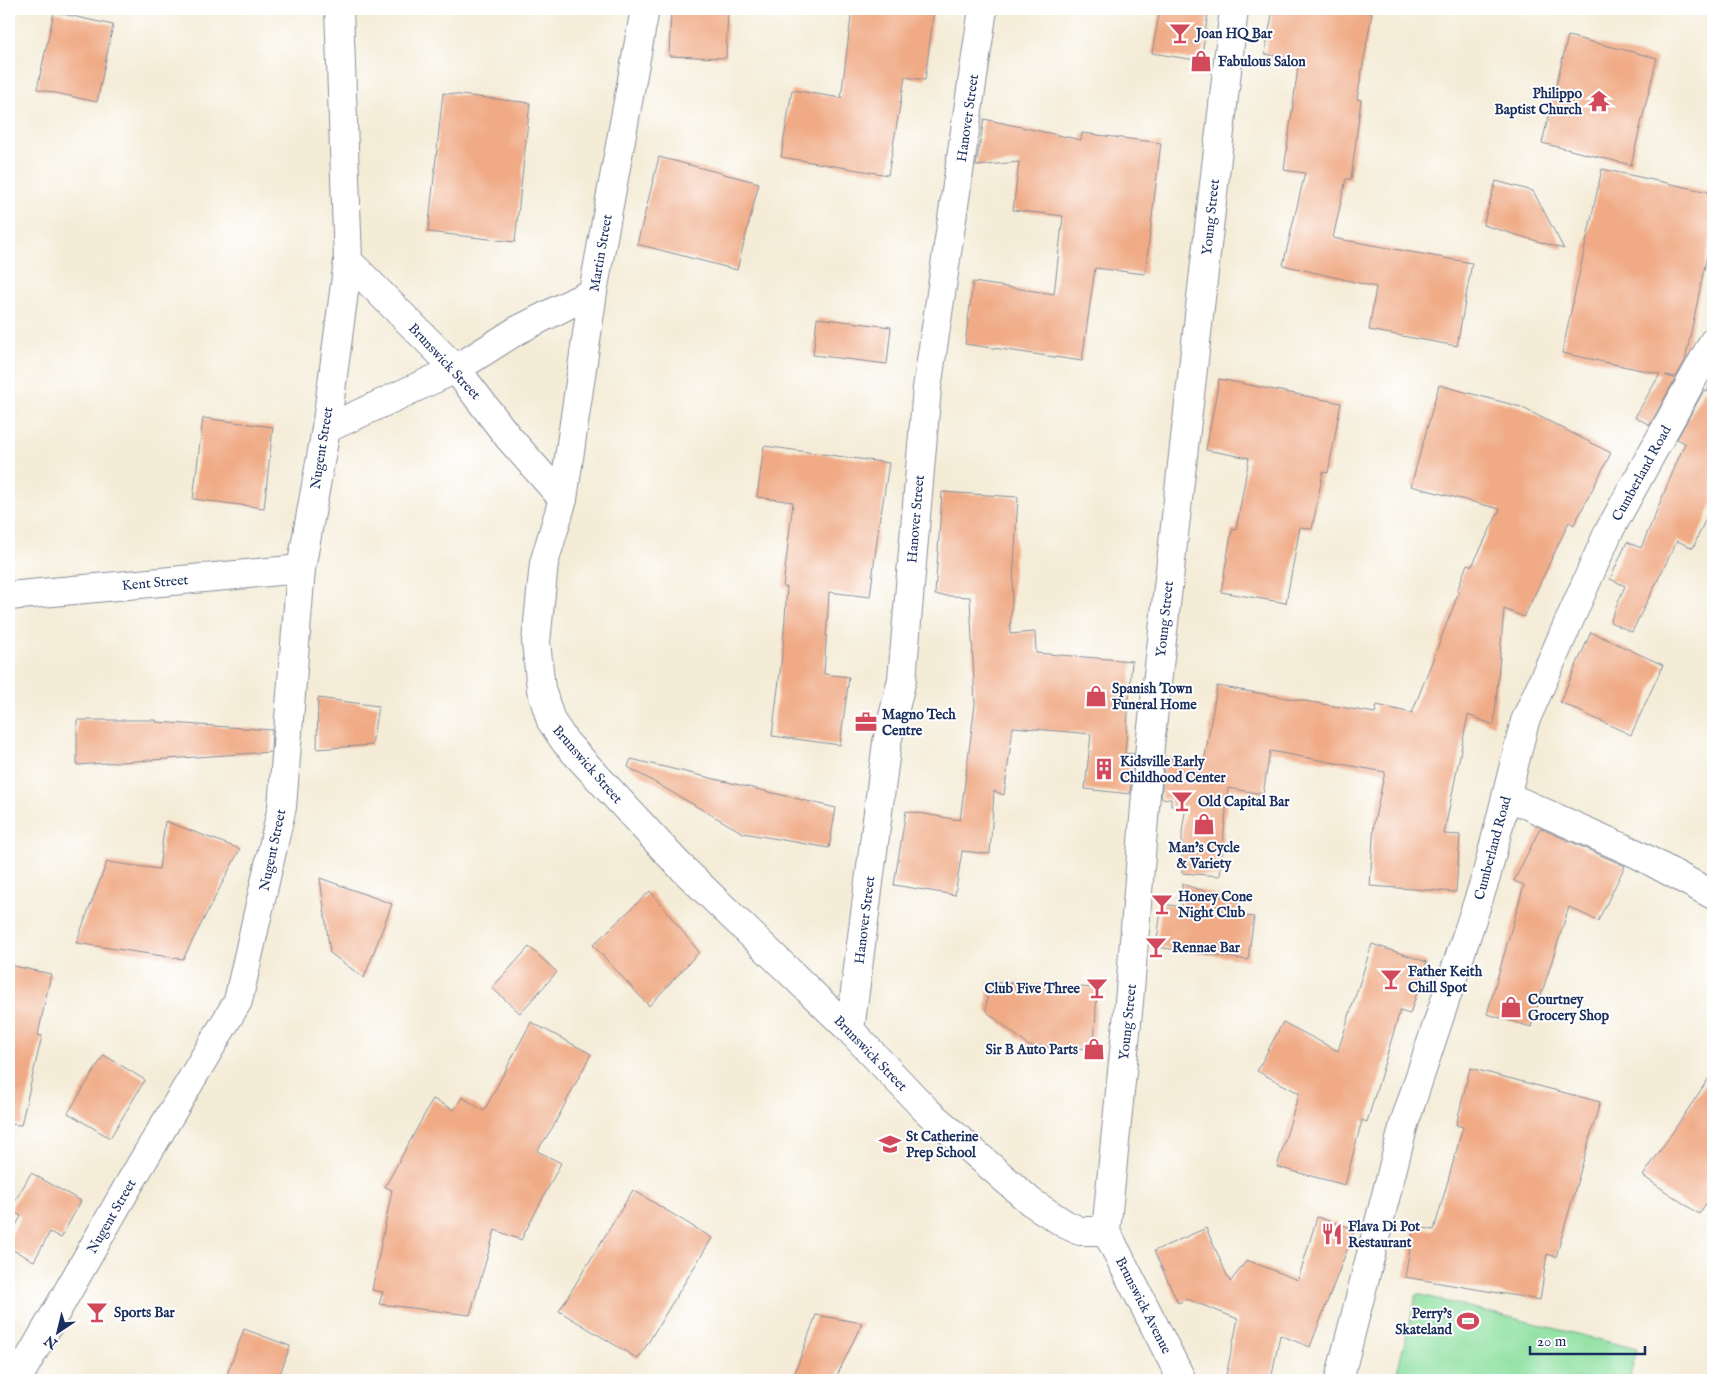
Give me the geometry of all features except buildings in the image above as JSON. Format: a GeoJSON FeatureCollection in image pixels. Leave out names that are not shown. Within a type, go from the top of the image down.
{"type":"FeatureCollection","features":[{"type":"Feature","properties":{"kind":"street"},"geometry":{"type":"LineString","coordinates":[[339,9],[348,261]]}},
{"type":"Feature","properties":{"kind":"street","name":"Martin Street"},"geometry":{"type":"LineString","coordinates":[[563,499],[593,292],[645,9]]}},
{"type":"Feature","properties":{"kind":"street","name":"Hanover Street"},"geometry":{"type":"LineString","coordinates":[[850,1030],[888,742],[902,679],[926,388],[983,9]]}},
{"type":"Feature","properties":{"kind":"street","name":"Young Street"},"geometry":{"type":"LineString","coordinates":[[1106,1231],[1129,1002],[1150,745],[1234,9]]}},
{"type":"Feature","properties":{"kind":"street","name":"Brunswick Street"},"geometry":{"type":"LineString","coordinates":[[348,261],[456,369],[509,438],[563,499],[544,563],[536,642],[540,689],[551,721],[566,743],[676,862],[850,1030],[927,1111],[1031,1202],[1080,1232],[1106,1231]]}},
{"type":"Feature","properties":{"kind":"street","name":"Nugent Street"},"geometry":{"type":"LineString","coordinates":[[17,1380],[131,1181],[238,1001],[282,807],[301,569],[326,429],[348,261]]}},
{"type":"Feature","properties":{"kind":"street"},"geometry":{"type":"LineString","coordinates":[[326,429],[456,369],[516,332],[593,292]]}},
{"type":"Feature","properties":{"kind":"street","name":"Cumberland Road"},"geometry":{"type":"LineString","coordinates":[[1339,1380],[1404,1124],[1486,877],[1525,721],[1608,533],[1713,342]]}},
{"type":"Feature","properties":{"kind":"street","name":"Kent Street"},"geometry":{"type":"LineString","coordinates":[[9,596],[301,569]]}},
{"type":"Feature","properties":{"kind":"street"},"geometry":{"type":"LineString","coordinates":[[1506,796],[1637,854],[1713,895]]}},
{"type":"Feature","properties":{"kind":"street","name":"Brunswick Avenue"},"geometry":{"type":"LineString","coordinates":[[1106,1231],[1182,1380]]}},
{"type":"Feature","properties":{"kind":"green space","name":"Perry's Skateland"},"geometry":{"type":"Polygon","coordinates":[[[1417,1294],[1637,1349],[1629,1380],[1395,1380],[1417,1294]]]}},
{"type":"Feature","properties":{"kind":"place","name":"Joan HQ Bar"},"geometry":{"type":"Point","coordinates":[1180,33]}},
{"type":"Feature","properties":{"kind":"place","name":"Fabulous Salon"},"geometry":{"type":"Point","coordinates":[1201,61]}},
{"type":"Feature","properties":{"kind":"place","name":"Philippo Baptist Church"},"geometry":{"type":"Point","coordinates":[1599,101]}},
{"type":"Feature","properties":{"kind":"place","name":"Spanish Town Funeral Home"},"geometry":{"type":"Point","coordinates":[1096,696]}},
{"type":"Feature","properties":{"kind":"place","name":"Magno Tech Centre"},"geometry":{"type":"Point","coordinates":[866,722]}},
{"type":"Feature","properties":{"kind":"place","name":"Kidsville Early Childhood Center"},"geometry":{"type":"Point","coordinates":[1104,769]}},
{"type":"Feature","properties":{"kind":"place","name":"Old Capital Bar"},"geometry":{"type":"Point","coordinates":[1182,801]}},
{"type":"Feature","properties":{"kind":"place","name":"Man's Cycle & Variety"},"geometry":{"type":"Point","coordinates":[1204,824]}},
{"type":"Feature","properties":{"kind":"place","name":"Honey Cone Night Club"},"geometry":{"type":"Point","coordinates":[1162,904]}},
{"type":"Feature","properties":{"kind":"place","name":"Rennae Bar"},"geometry":{"type":"Point","coordinates":[1156,947]}},
{"type":"Feature","properties":{"kind":"place","name":"Father Keith Chill Spot"},"geometry":{"type":"Point","coordinates":[1391,979]}},
{"type":"Feature","properties":{"kind":"place","name":"Club Five Three"},"geometry":{"type":"Point","coordinates":[1097,988]}},
{"type":"Feature","properties":{"kind":"place","name":"Courtney Grocery Shop"},"geometry":{"type":"Point","coordinates":[1511,1007]}},
{"type":"Feature","properties":{"kind":"place","name":"Sir B Auto Parts"},"geometry":{"type":"Point","coordinates":[1094,1049]}},
{"type":"Feature","properties":{"kind":"place","name":"St Catherine Prep School"},"geometry":{"type":"Point","coordinates":[890,1144]}},
{"type":"Feature","properties":{"kind":"place","name":"Flava Di Pot Restaurant"},"geometry":{"type":"Point","coordinates":[1332,1234]}},
{"type":"Feature","properties":{"kind":"place","name":"Sports Bar"},"geometry":{"type":"Point","coordinates":[97,1312]}},
{"type":"Feature","properties":{"kind":"place","name":"Perry's Skateland"},"geometry":{"type":"Point","coordinates":[1468,1321]}}]}
